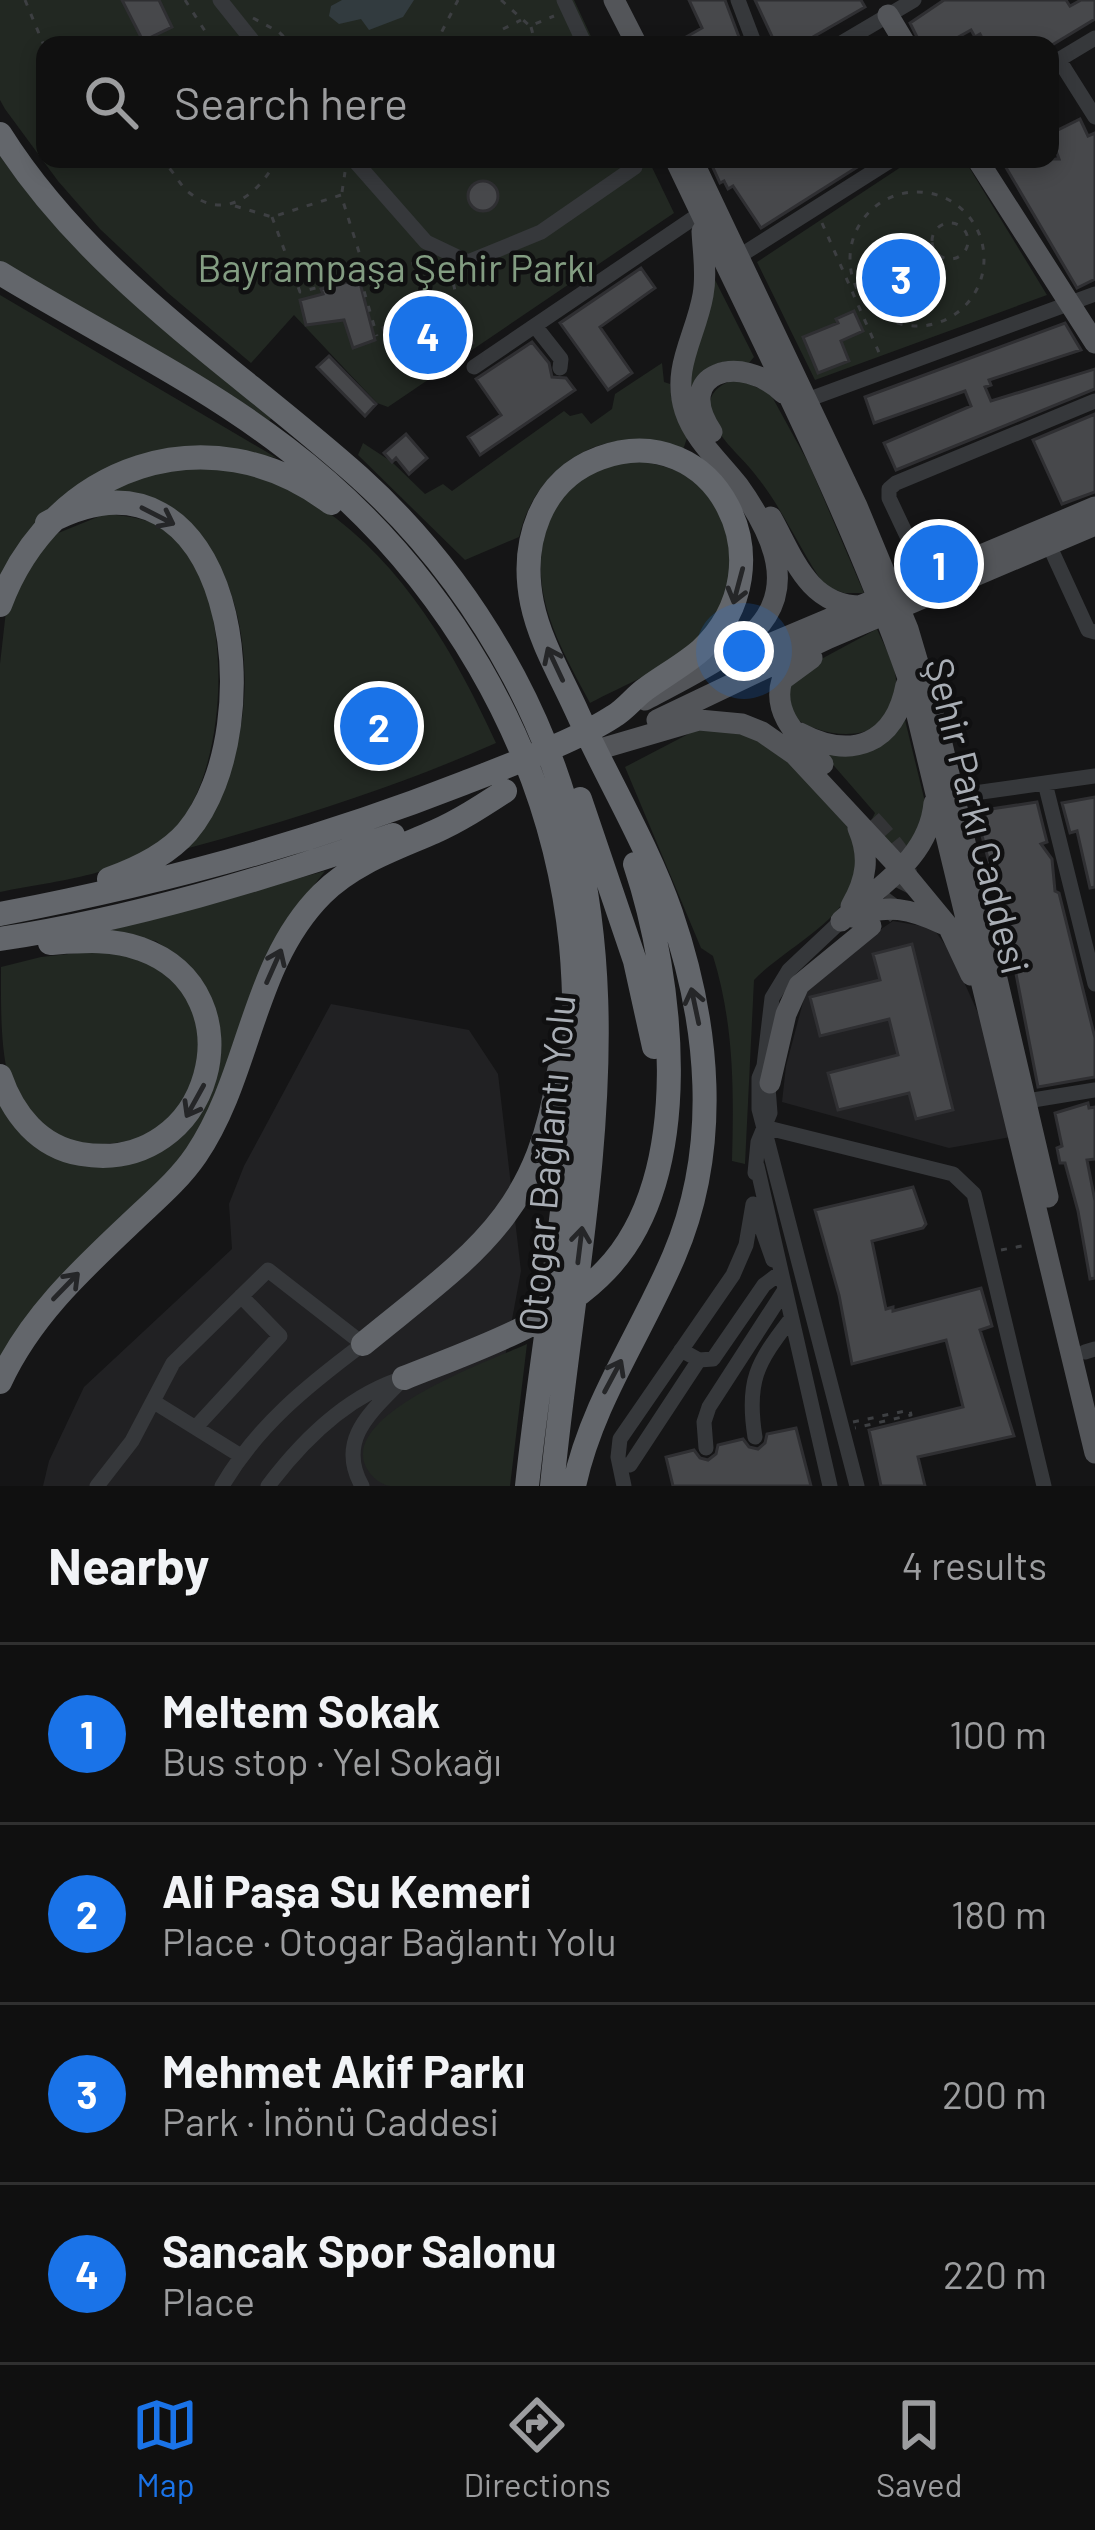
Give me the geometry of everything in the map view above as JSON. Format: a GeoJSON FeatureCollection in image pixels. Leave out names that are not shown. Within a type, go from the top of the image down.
{"type":"FeatureCollection","features":[{"type":"Feature","properties":{"kind":"highway","name":"Otogar Bağlantı Yolu"},"geometry":{"type":"LineString","coordinates":[[0,134],[48,200],[116,273],[231,374],[318,440],[420,539],[474,610],[536,718],[586,874],[599,1013],[590,1160],[552,1486]]}},
{"type":"Feature","properties":{"kind":"highway","name":"Otogar Bağlantı Yolu"},"geometry":{"type":"LineString","coordinates":[[0,273],[159,364],[284,446],[350,500],[428,588],[483,670],[515,735],[539,800],[571,944],[573,1056],[527,1486]]}},
{"type":"Feature","properties":{"kind":"highway"},"geometry":{"type":"LineString","coordinates":[[0,939],[90,922],[254,879],[407,830],[502,780],[617,715],[632,699],[696,655],[734,604],[742,579],[742,542],[722,496],[687,465],[648,453],[625,452],[603,457],[563,479],[539,514],[532,537],[530,588],[538,622],[602,760],[646,855],[670,913],[702,1046],[705,1145],[693,1204],[676,1251],[604,1393],[574,1486]]}},
{"type":"Feature","properties":{"kind":"highway"},"geometry":{"type":"LineString","coordinates":[[0,604],[20,562],[47,523],[88,490],[150,464],[199,457],[254,463],[312,489],[428,588]]}},
{"type":"Feature","properties":{"kind":"highway"},"geometry":{"type":"LineString","coordinates":[[34,908],[135,868],[187,832],[218,774],[231,690],[220,590],[191,538],[174,524],[132,504],[85,506],[47,523]]}},
{"type":"Feature","properties":{"kind":"highway"},"geometry":{"type":"LineString","coordinates":[[536,718],[562,758],[586,812],[635,961],[657,1060],[663,1138]]}},
{"type":"Feature","properties":{"kind":"highway"},"geometry":{"type":"LineString","coordinates":[[0,914],[248,856],[416,802],[602,760]]}},
{"type":"Feature","properties":{"kind":"highway"},"geometry":{"type":"LineString","coordinates":[[404,1378],[558,1306],[603,1274],[638,1226],[652,1195],[663,1138],[667,1038],[644,890],[602,760]]}},
{"type":"Feature","properties":{"kind":"highway"},"geometry":{"type":"LineString","coordinates":[[0,1382],[31,1328],[64,1287],[194,1159],[217,1121],[277,958],[301,918],[334,882],[454,823],[502,780]]}},
{"type":"Feature","properties":{"kind":"highway"},"geometry":{"type":"LineString","coordinates":[[363,1344],[501,1224],[534,1172],[559,1075],[562,895]]}},
{"type":"Feature","properties":{"kind":"highway"},"geometry":{"type":"LineString","coordinates":[[0,948],[108,942],[154,954],[191,988],[205,1020],[210,1049],[206,1079],[191,1112],[164,1138],[130,1154],[92,1156],[57,1147],[24,1123],[0,1076]]}},
{"type":"Feature","properties":{"kind":"main road"},"geometry":{"type":"LineString","coordinates":[[599,0],[617,36]]}},
{"type":"Feature","properties":{"kind":"main road"},"geometry":{"type":"LineString","coordinates":[[614,0],[632,36]]}},
{"type":"Feature","properties":{"kind":"main road"},"geometry":{"type":"LineString","coordinates":[[884,8],[901,36]]}},
{"type":"Feature","properties":{"kind":"main road","name":"Şehir Parkı Caddesi"},"geometry":{"type":"LineString","coordinates":[[679,168],[903,613],[931,700],[1090,1351],[1095,1393]]}},
{"type":"Feature","properties":{"kind":"main road","name":"Şehir Parkı Caddesi"},"geometry":{"type":"LineString","coordinates":[[696,168],[798,399],[908,679],[1095,1453]]}},
{"type":"Feature","properties":{"kind":"main road"},"geometry":{"type":"LineString","coordinates":[[983,168],[1095,344]]}},
{"type":"Feature","properties":{"kind":"main road"},"geometry":{"type":"LineString","coordinates":[[617,715],[758,632],[769,617],[778,583],[769,541],[739,487],[694,429],[681,391],[683,356],[703,296],[701,213]]}},
{"type":"Feature","properties":{"kind":"main road"},"geometry":{"type":"LineString","coordinates":[[798,399],[739,369],[707,381],[699,403],[707,426],[754,488],[808,583],[828,600],[864,614]]}},
{"type":"Feature","properties":{"kind":"main road"},"geometry":{"type":"LineString","coordinates":[[692,675],[864,614],[1095,507]]}},
{"type":"Feature","properties":{"kind":"main road"},"geometry":{"type":"LineString","coordinates":[[938,583],[1095,525]]}},
{"type":"Feature","properties":{"kind":"main road"},"geometry":{"type":"LineString","coordinates":[[864,614],[792,669],[782,680],[779,706],[790,727],[947,926],[994,1029]]}},
{"type":"Feature","properties":{"kind":"main road"},"geometry":{"type":"LineString","coordinates":[[602,760],[864,614]]}},
{"type":"Feature","properties":{"kind":"main road"},"geometry":{"type":"LineString","coordinates":[[790,727],[840,746],[876,739],[898,714],[908,679]]}},
{"type":"Feature","properties":{"kind":"main road"},"geometry":{"type":"LineString","coordinates":[[602,760],[684,723],[720,720],[742,724],[795,754],[862,818],[865,878],[841,922]]}},
{"type":"Feature","properties":{"kind":"main road"},"geometry":{"type":"LineString","coordinates":[[841,922],[919,850],[932,820],[932,776]]}},
{"type":"Feature","properties":{"kind":"main road"},"geometry":{"type":"LineString","coordinates":[[841,922],[888,907],[908,909],[947,926]]}},
{"type":"Feature","properties":{"kind":"main road"},"geometry":{"type":"LineString","coordinates":[[767,1074],[799,986],[871,926]]}},
{"type":"Feature","properties":{"kind":"street"},"geometry":{"type":"LineString","coordinates":[[738,0],[752,36]]}},
{"type":"Feature","properties":{"kind":"street"},"geometry":{"type":"LineString","coordinates":[[849,36],[884,8],[914,0]]}},
{"type":"Feature","properties":{"kind":"street"},"geometry":{"type":"LineString","coordinates":[[222,3],[249,36]]}},
{"type":"Feature","properties":{"kind":"street"},"geometry":{"type":"LineString","coordinates":[[566,5],[581,36]]}},
{"type":"Feature","properties":{"kind":"street"},"geometry":{"type":"LineString","coordinates":[[1059,60],[1095,38]]}},
{"type":"Feature","properties":{"kind":"street"},"geometry":{"type":"LineString","coordinates":[[1059,70],[1095,117]]}},
{"type":"Feature","properties":{"kind":"street"},"geometry":{"type":"LineString","coordinates":[[354,168],[426,242],[469,262],[542,232],[634,168]]}},
{"type":"Feature","properties":{"kind":"street"},"geometry":{"type":"LineString","coordinates":[[738,257],[879,168]]}},
{"type":"Feature","properties":{"kind":"street"},"geometry":{"type":"LineString","coordinates":[[474,367],[701,213]]}},
{"type":"Feature","properties":{"kind":"street"},"geometry":{"type":"LineString","coordinates":[[798,399],[1095,294]]}},
{"type":"Feature","properties":{"kind":"street"},"geometry":{"type":"LineString","coordinates":[[535,326],[560,359],[560,368]]}},
{"type":"Feature","properties":{"kind":"street"},"geometry":{"type":"LineString","coordinates":[[914,551],[889,498],[889,489],[896,483],[1095,401]]}},
{"type":"Feature","properties":{"kind":"street"},"geometry":{"type":"LineString","coordinates":[[1049,545],[1088,630],[1095,632]]}},
{"type":"Feature","properties":{"kind":"street"},"geometry":{"type":"LineString","coordinates":[[953,796],[1095,776]]}},
{"type":"Feature","properties":{"kind":"street"},"geometry":{"type":"LineString","coordinates":[[1045,783],[1095,984]]}},
{"type":"Feature","properties":{"kind":"street"},"geometry":{"type":"LineString","coordinates":[[624,1486],[620,1439],[710,1312],[740,1259],[753,1204],[758,1142],[770,1113],[767,1074],[772,998],[801,958],[841,922]]}},
{"type":"Feature","properties":{"kind":"street"},"geometry":{"type":"LineString","coordinates":[[1027,1102],[1095,1090]]}},
{"type":"Feature","properties":{"kind":"street"},"geometry":{"type":"LineString","coordinates":[[764,1127],[857,1486]]}},
{"type":"Feature","properties":{"kind":"street"},"geometry":{"type":"LineString","coordinates":[[764,1127],[953,1174],[967,1184],[990,1252],[1044,1486]]}},
{"type":"Feature","properties":{"kind":"street"},"geometry":{"type":"LineString","coordinates":[[757,1166],[830,1486]]}},
{"type":"Feature","properties":{"kind":"street"},"geometry":{"type":"LineString","coordinates":[[753,1204],[780,1273]]}},
{"type":"Feature","properties":{"kind":"street"},"geometry":{"type":"LineString","coordinates":[[740,1259],[761,1257],[780,1273]]}},
{"type":"Feature","properties":{"kind":"street"},"geometry":{"type":"LineString","coordinates":[[97,1486],[132,1441],[173,1363],[268,1270],[363,1344],[297,1394],[254,1437],[222,1486]]}},
{"type":"Feature","properties":{"kind":"street"},"geometry":{"type":"LineString","coordinates":[[682,1349],[699,1360],[713,1359],[764,1286],[780,1273]]}},
{"type":"Feature","properties":{"kind":"street"},"geometry":{"type":"LineString","coordinates":[[706,1448],[704,1422],[709,1407],[784,1292]]}},
{"type":"Feature","properties":{"kind":"street"},"geometry":{"type":"LineString","coordinates":[[196,1426],[280,1336],[241,1296]]}},
{"type":"Feature","properties":{"kind":"street"},"geometry":{"type":"LineString","coordinates":[[755,1437],[750,1390],[757,1366],[790,1320]]}},
{"type":"Feature","properties":{"kind":"street"},"geometry":{"type":"LineString","coordinates":[[630,1465],[699,1360]]}},
{"type":"Feature","properties":{"kind":"street"},"geometry":{"type":"LineString","coordinates":[[268,1486],[319,1430],[367,1394],[404,1378]]}},
{"type":"Feature","properties":{"kind":"street"},"geometry":{"type":"LineString","coordinates":[[362,1486],[352,1462],[356,1432],[404,1378]]}},
{"type":"Feature","properties":{"kind":"street"},"geometry":{"type":"LineString","coordinates":[[154,1402],[241,1456]]}},
{"type":"Feature","properties":{"kind":"path"},"geometry":{"type":"LineString","coordinates":[[25,0],[40,36]]}},
{"type":"Feature","properties":{"kind":"path"},"geometry":{"type":"LineString","coordinates":[[185,0],[208,36]]}},
{"type":"Feature","properties":{"kind":"path"},"geometry":{"type":"LineString","coordinates":[[440,36],[458,0]]}},
{"type":"Feature","properties":{"kind":"path"},"geometry":{"type":"LineString","coordinates":[[501,0],[530,26],[533,36]]}},
{"type":"Feature","properties":{"kind":"path"},"geometry":{"type":"LineString","coordinates":[[222,3],[283,36]]}},
{"type":"Feature","properties":{"kind":"path"},"geometry":{"type":"LineString","coordinates":[[530,26],[566,5]]}},
{"type":"Feature","properties":{"kind":"path"},"geometry":{"type":"LineString","coordinates":[[503,29],[522,19]]}},
{"type":"Feature","properties":{"kind":"path"},"geometry":{"type":"LineString","coordinates":[[172,168],[188,193],[222,207],[272,217],[340,196]]}},
{"type":"Feature","properties":{"kind":"path"},"geometry":{"type":"LineString","coordinates":[[235,206],[269,168]]}},
{"type":"Feature","properties":{"kind":"path"},"geometry":{"type":"LineString","coordinates":[[348,168],[340,196],[377,336]]}},
{"type":"Feature","properties":{"kind":"path"},"geometry":{"type":"LineString","coordinates":[[814,209],[857,293],[890,320],[912,326],[954,315],[970,300],[984,260],[981,237],[954,202],[911,192],[890,197],[857,227],[850,271],[857,293],[886,370]]}},
{"type":"Feature","properties":{"kind":"path"},"geometry":{"type":"LineString","coordinates":[[272,217],[300,292],[451,256]]}},
{"type":"Feature","properties":{"kind":"path"},"geometry":{"type":"LineString","coordinates":[[868,286],[866,272],[872,265],[895,268],[922,260],[932,246],[933,234],[947,224],[959,226],[968,239]]}},
{"type":"Feature","properties":{"kind":"path"},"geometry":{"type":"LineString","coordinates":[[868,286],[881,293],[890,289],[895,280],[898,234]]}},
{"type":"Feature","properties":{"kind":"path"},"geometry":{"type":"LineString","coordinates":[[968,239],[981,237]]}},
{"type":"Feature","properties":{"kind":"path"},"geometry":{"type":"LineString","coordinates":[[932,246],[944,259],[955,259],[964,252],[968,239]]}},
{"type":"Feature","properties":{"kind":"path"},"geometry":{"type":"LineString","coordinates":[[456,295],[449,269],[469,262]]}},
{"type":"Feature","properties":{"kind":"path"},"geometry":{"type":"LineString","coordinates":[[857,293],[868,286]]}},
{"type":"Feature","properties":{"kind":"path"},"geometry":{"type":"LineString","coordinates":[[999,1250],[1034,1243]]}},
{"type":"Feature","properties":{"kind":"path"},"geometry":{"type":"LineString","coordinates":[[843,1430],[911,1415],[910,1409],[874,1418]]}},
{"type":"Feature","properties":{"kind":"shaded area"},"geometry":{"type":"Polygon","coordinates":[[[342,0],[414,0],[403,17],[369,30],[361,19],[339,24],[329,16],[331,6],[342,0]]]}},
{"type":"Feature","properties":{"kind":"shaded area"},"geometry":{"type":"Polygon","coordinates":[[[893,921],[933,928],[951,953],[987,1033],[1011,1137],[949,1148],[782,1102],[786,1066],[806,991],[893,921]]]}},
{"type":"Feature","properties":{"kind":"shaded area"},"geometry":{"type":"Polygon","coordinates":[[[331,1004],[469,1030],[498,1074],[521,1271],[481,1486],[43,1486],[49,1461],[84,1387],[232,1249],[229,1204],[244,1166],[331,1004]]]}},
{"type":"Feature","properties":{"kind":"green space","name":"Bayrampaşa Şehir Parkı"},"geometry":{"type":"Polygon","coordinates":[[[0,0],[574,0],[591,36],[36,36],[36,151],[0,100],[0,0]]]}},
{"type":"Feature","properties":{"kind":"green space"},"geometry":{"type":"Polygon","coordinates":[[[0,156],[93,263],[275,414],[269,421],[0,261],[0,156]]]}},
{"type":"Feature","properties":{"kind":"green space","name":"Bayrampaşa Şehir Parkı"},"geometry":{"type":"Polygon","coordinates":[[[48,168],[652,168],[674,213],[388,407],[377,403],[294,315],[251,363],[100,229],[48,168]]]}},
{"type":"Feature","properties":{"kind":"green space"},"geometry":{"type":"Polygon","coordinates":[[[899,168],[969,168],[1047,295],[815,380],[757,262],[899,168]]]}},
{"type":"Feature","properties":{"kind":"green space"},"geometry":{"type":"Polygon","coordinates":[[[714,278],[754,357],[749,363],[715,364],[692,389],[691,361],[714,278]]]}},
{"type":"Feature","properties":{"kind":"green space"},"geometry":{"type":"Polygon","coordinates":[[[0,295],[277,458],[248,453],[84,482],[53,505],[0,587],[0,295]]]}},
{"type":"Feature","properties":{"kind":"green space"},"geometry":{"type":"Polygon","coordinates":[[[662,363],[664,382],[670,384],[688,435],[683,450],[629,440],[580,454],[542,487],[519,537],[465,560],[358,455],[363,443],[392,462],[425,494],[443,484],[452,491],[564,411],[570,416],[582,413],[591,424],[612,409],[615,394],[662,363]]]}},
{"type":"Feature","properties":{"kind":"green space"},"geometry":{"type":"Polygon","coordinates":[[[737,379],[770,393],[809,464],[864,593],[825,586],[764,486],[716,428],[710,411],[713,394],[737,379]]]}},
{"type":"Feature","properties":{"kind":"green space"},"geometry":{"type":"Polygon","coordinates":[[[640,461],[680,473],[709,497],[728,538],[728,582],[710,624],[683,652],[590,703],[548,613],[541,566],[543,542],[558,503],[580,478],[599,467],[640,461]]]}},
{"type":"Feature","properties":{"kind":"green space"},"geometry":{"type":"Polygon","coordinates":[[[176,466],[239,468],[264,474],[333,516],[364,542],[417,602],[460,671],[496,743],[342,802],[185,849],[210,811],[238,741],[244,659],[238,618],[225,579],[206,545],[179,517],[145,499],[102,492],[176,466]]]}},
{"type":"Feature","properties":{"kind":"green space"},"geometry":{"type":"Polygon","coordinates":[[[105,514],[136,518],[165,529],[181,543],[198,571],[217,646],[214,730],[205,770],[192,804],[173,831],[136,858],[92,874],[0,892],[0,664],[6,611],[46,538],[105,514]]]}},
{"type":"Feature","properties":{"kind":"green space"},"geometry":{"type":"Polygon","coordinates":[[[877,629],[896,683],[891,709],[882,722],[870,730],[838,734],[792,716],[786,692],[799,671],[877,629]]]}},
{"type":"Feature","properties":{"kind":"green space"},"geometry":{"type":"Polygon","coordinates":[[[905,720],[925,802],[924,818],[900,859],[869,825],[875,813],[822,752],[894,735],[905,720]]]}},
{"type":"Feature","properties":{"kind":"green space"},"geometry":{"type":"Polygon","coordinates":[[[696,730],[745,735],[780,755],[830,802],[858,849],[856,876],[837,911],[754,980],[745,1164],[732,1161],[731,1057],[713,956],[701,948],[625,767],[696,730]]]}},
{"type":"Feature","properties":{"kind":"green space"},"geometry":{"type":"Polygon","coordinates":[[[325,871],[293,912],[219,1092],[190,1146],[0,1362],[0,1100],[73,1162],[102,1166],[126,1162],[214,1075],[186,964],[156,941],[104,932],[325,871]]]}},
{"type":"Feature","properties":{"kind":"green space"},"geometry":{"type":"Polygon","coordinates":[[[87,952],[135,956],[165,970],[182,987],[193,1009],[198,1058],[192,1083],[165,1125],[136,1139],[90,1144],[59,1135],[22,1104],[8,1076],[1,967],[87,952]]]}},
{"type":"Feature","properties":{"kind":"green space"},"geometry":{"type":"Polygon","coordinates":[[[527,1344],[510,1486],[390,1486],[371,1474],[364,1462],[365,1443],[378,1424],[426,1390],[527,1344]]]}},
{"type":"Feature","properties":{"kind":"building"},"geometry":{"type":"Polygon","coordinates":[[[122,0],[159,0],[172,27],[140,36],[122,0]]]}},
{"type":"Feature","properties":{"kind":"building"},"geometry":{"type":"Polygon","coordinates":[[[689,0],[725,0],[739,36],[688,36],[702,28],[689,0]]]}},
{"type":"Feature","properties":{"kind":"building"},"geometry":{"type":"Polygon","coordinates":[[[755,0],[861,0],[865,7],[815,36],[772,36],[755,0]]]}},
{"type":"Feature","properties":{"kind":"building"},"geometry":{"type":"Polygon","coordinates":[[[944,0],[1066,0],[1070,6],[1095,0],[1095,19],[1059,41],[1059,36],[974,36],[971,30],[960,36],[916,36],[910,23],[944,0]]]}},
{"type":"Feature","properties":{"kind":"building"},"geometry":{"type":"Polygon","coordinates":[[[1080,119],[1088,136],[1095,133],[1095,279],[1077,288],[1006,168],[1059,168],[1059,130],[1080,119]]]}},
{"type":"Feature","properties":{"kind":"building"},"geometry":{"type":"Polygon","coordinates":[[[713,168],[856,168],[761,228],[733,186],[728,189],[724,181],[720,183],[713,168]]]}},
{"type":"Feature","properties":{"kind":"building"},"geometry":{"type":"Polygon","coordinates":[[[483,181],[494,185],[498,196],[494,207],[483,211],[472,207],[468,196],[472,185],[483,181]]]}},
{"type":"Feature","properties":{"kind":"building"},"geometry":{"type":"Polygon","coordinates":[[[641,268],[655,288],[600,327],[632,373],[608,390],[560,323],[641,268]]]}},
{"type":"Feature","properties":{"kind":"building"},"geometry":{"type":"Polygon","coordinates":[[[359,279],[375,340],[353,348],[344,320],[306,325],[300,300],[359,279]]]}},
{"type":"Feature","properties":{"kind":"building"},"geometry":{"type":"Polygon","coordinates":[[[460,303],[473,343],[397,368],[383,328],[460,303]]]}},
{"type":"Feature","properties":{"kind":"building"},"geometry":{"type":"Polygon","coordinates":[[[854,311],[863,331],[841,341],[849,361],[818,373],[803,337],[854,311]]]}},
{"type":"Feature","properties":{"kind":"building"},"geometry":{"type":"Polygon","coordinates":[[[1065,323],[1081,350],[989,380],[991,385],[985,387],[991,401],[1095,369],[1095,389],[896,470],[884,443],[971,406],[965,391],[874,423],[865,397],[1065,323]]]}},
{"type":"Feature","properties":{"kind":"building"},"geometry":{"type":"Polygon","coordinates":[[[532,342],[549,363],[552,377],[566,378],[575,390],[480,455],[468,437],[501,415],[476,379],[532,342]]]}},
{"type":"Feature","properties":{"kind":"building"},"geometry":{"type":"Polygon","coordinates":[[[329,356],[376,404],[365,416],[317,367],[329,356]]]}},
{"type":"Feature","properties":{"kind":"building"},"geometry":{"type":"Polygon","coordinates":[[[1095,414],[1095,492],[1062,504],[1033,440],[1095,414]]]}},
{"type":"Feature","properties":{"kind":"building"},"geometry":{"type":"Polygon","coordinates":[[[406,434],[427,458],[409,474],[396,458],[392,462],[384,453],[406,434]]]}},
{"type":"Feature","properties":{"kind":"building"},"geometry":{"type":"Polygon","coordinates":[[[1095,797],[1095,887],[1090,888],[1077,831],[1070,833],[1062,803],[1095,797]]]}},
{"type":"Feature","properties":{"kind":"building"},"geometry":{"type":"Polygon","coordinates":[[[1037,802],[1047,842],[1041,844],[1052,859],[1055,891],[1095,1038],[1095,1077],[1038,1087],[1009,938],[981,832],[987,827],[984,810],[1037,802]]]}},
{"type":"Feature","properties":{"kind":"building"},"geometry":{"type":"Polygon","coordinates":[[[912,944],[953,1110],[916,1119],[909,1093],[838,1110],[828,1073],[898,1055],[889,1019],[820,1036],[810,997],[880,980],[873,954],[912,944]]]}},
{"type":"Feature","properties":{"kind":"building"},"geometry":{"type":"Polygon","coordinates":[[[1088,1103],[1089,1108],[1095,1107],[1095,1159],[1087,1160],[1095,1201],[1095,1278],[1090,1279],[1078,1211],[1065,1163],[1060,1163],[1057,1148],[1062,1146],[1055,1113],[1088,1103]]]}},
{"type":"Feature","properties":{"kind":"building"},"geometry":{"type":"Polygon","coordinates":[[[913,1187],[926,1224],[923,1228],[872,1241],[886,1309],[981,1288],[992,1326],[980,1330],[1014,1436],[918,1457],[925,1486],[881,1486],[869,1430],[963,1407],[946,1340],[852,1364],[815,1210],[913,1187]]]}},
{"type":"Feature","properties":{"kind":"building"},"geometry":{"type":"Polygon","coordinates":[[[796,1428],[811,1486],[673,1486],[666,1457],[694,1450],[708,1460],[718,1445],[743,1439],[758,1449],[767,1434],[796,1428]]]}},
{"type":"Feature","properties":{"kind":"tunnel"},"geometry":{"type":"LineString","coordinates":[[871,820],[906,868],[903,890],[880,917]]}},
{"type":"Feature","properties":{"kind":"place","name":"Mehmet Akif Parkı"},"geometry":{"type":"Point","coordinates":[901,278]}},
{"type":"Feature","properties":{"kind":"place","name":"Sancak Spor Salonu"},"geometry":{"type":"Point","coordinates":[428,335]}},
{"type":"Feature","properties":{"kind":"place","name":"Meltem Sokak"},"geometry":{"type":"Point","coordinates":[939,564]}},
{"type":"Feature","properties":{"kind":"place","name":"Ali Paşa Su Kemeri"},"geometry":{"type":"Point","coordinates":[379,726]}}]}
